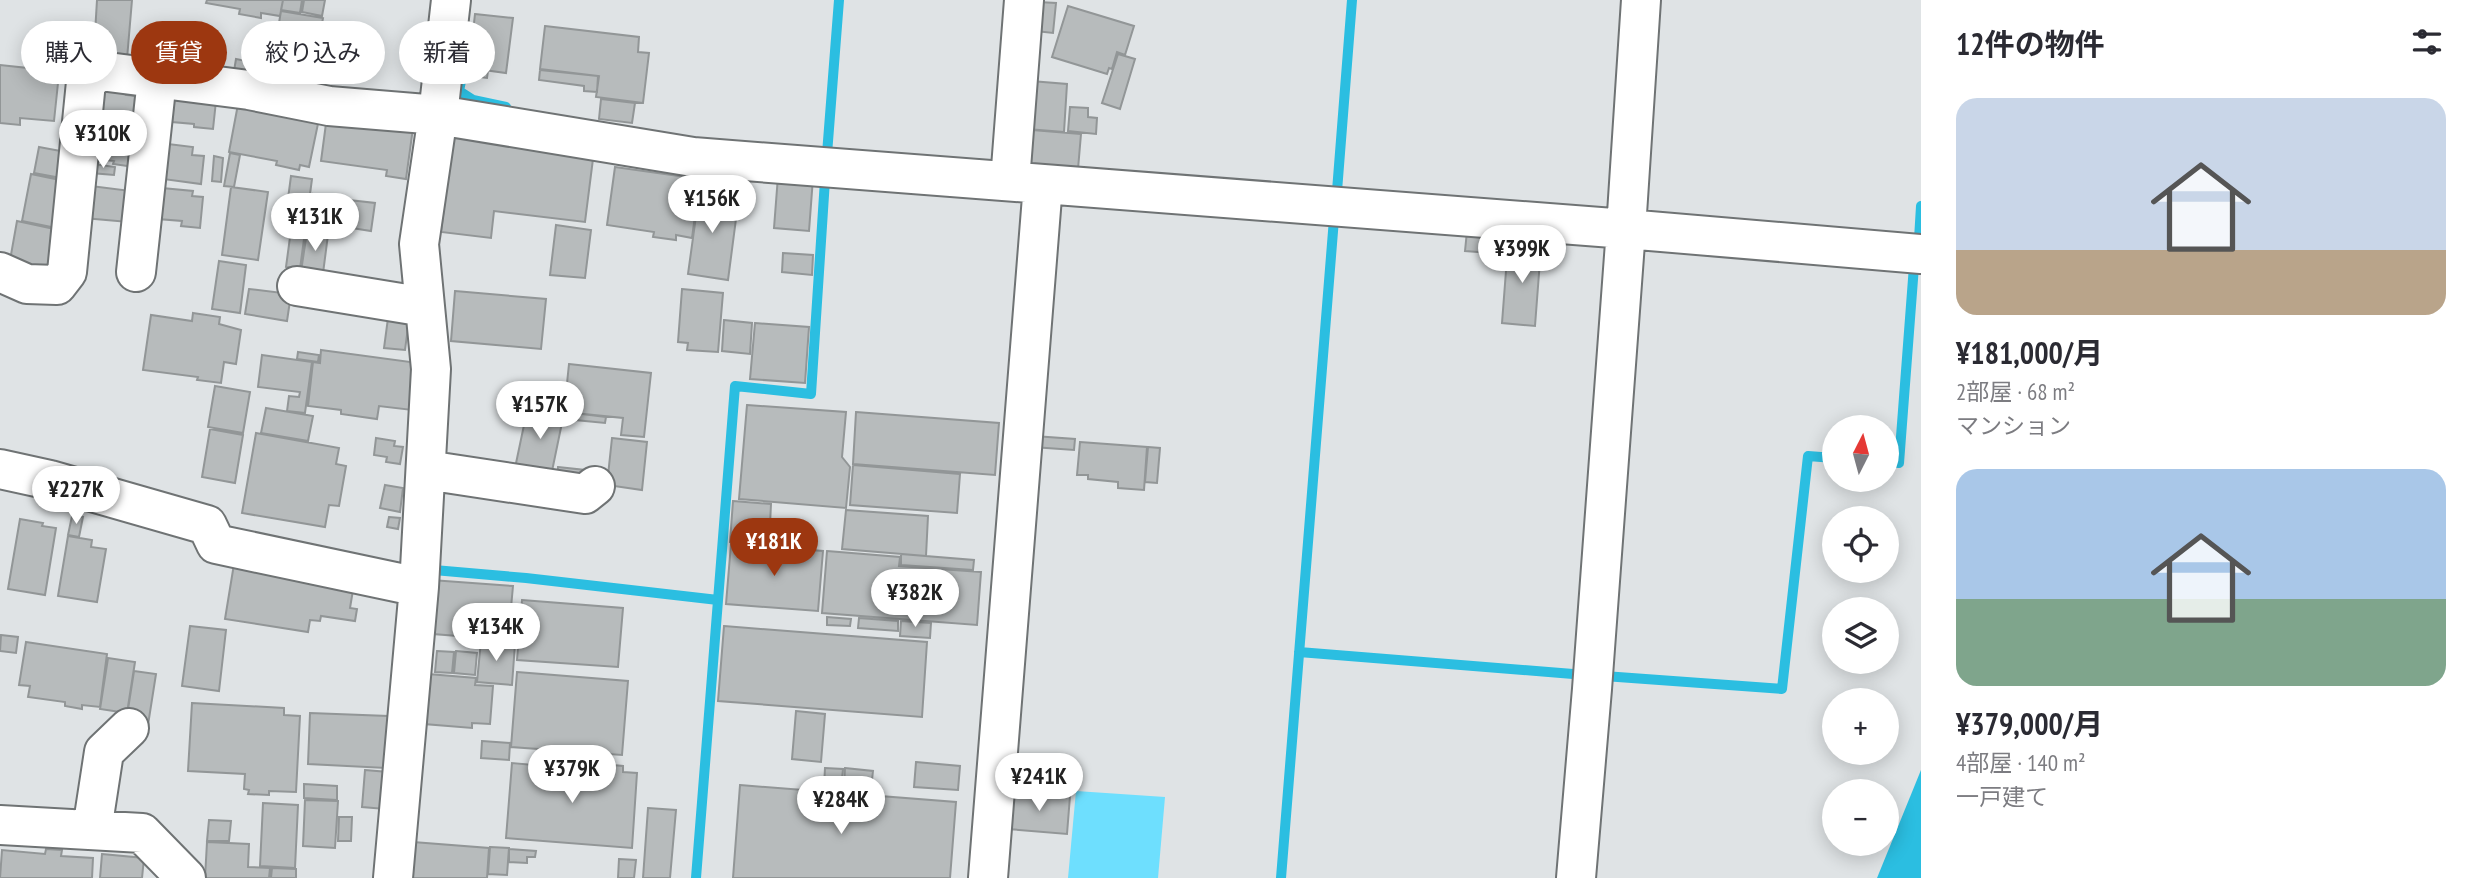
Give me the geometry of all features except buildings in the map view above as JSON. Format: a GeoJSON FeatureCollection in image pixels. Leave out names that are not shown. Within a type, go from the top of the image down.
{"type":"FeatureCollection","features":[{"type":"Feature","properties":{"kind":"street"},"geometry":{"type":"LineString","coordinates":[[393,878],[419,587],[431,369],[419,244],[452,0]]}},
{"type":"Feature","properties":{"kind":"street"},"geometry":{"type":"LineString","coordinates":[[988,878],[1027,182],[1024,0]]}},
{"type":"Feature","properties":{"kind":"street"},"geometry":{"type":"LineString","coordinates":[[1576,878],[1641,0]]}},
{"type":"Feature","properties":{"kind":"street"},"geometry":{"type":"LineString","coordinates":[[0,272],[27,284],[57,285],[68,272],[86,82],[100,71],[131,75]]}},
{"type":"Feature","properties":{"kind":"street"},"geometry":{"type":"LineString","coordinates":[[136,272],[157,84]]}},
{"type":"Feature","properties":{"kind":"street"},"geometry":{"type":"LineString","coordinates":[[199,84],[249,90],[329,106],[438,115],[693,157],[1921,254]]}},
{"type":"Feature","properties":{"kind":"street"},"geometry":{"type":"LineString","coordinates":[[297,286],[425,307]]}},
{"type":"Feature","properties":{"kind":"street"},"geometry":{"type":"LineString","coordinates":[[0,469],[50,480],[207,525],[216,544],[419,587]]}},
{"type":"Feature","properties":{"kind":"street"},"geometry":{"type":"LineString","coordinates":[[426,470],[585,494],[595,486]]}},
{"type":"Feature","properties":{"kind":"street"},"geometry":{"type":"LineString","coordinates":[[92,830],[104,752],[129,728]]}},
{"type":"Feature","properties":{"kind":"street"},"geometry":{"type":"LineString","coordinates":[[0,825],[142,833],[187,878]]}},
{"type":"Feature","properties":{"kind":"shaded area"},"geometry":{"type":"Polygon","coordinates":[[[1921,770],[1921,878],[1877,878],[1886,856],[1899,856],[1899,824],[1921,770]]]}},
{"type":"Feature","properties":{"kind":"shaded area"},"geometry":{"type":"Polygon","coordinates":[[[1076,791],[1165,797],[1158,878],[1068,878],[1076,791]]]}},
{"type":"Feature","properties":{"kind":"waterway"},"geometry":{"type":"LineString","coordinates":[[821,154],[827,154],[839,0]]}},
{"type":"Feature","properties":{"kind":"waterway"},"geometry":{"type":"LineString","coordinates":[[1337,191],[1352,0]]}},
{"type":"Feature","properties":{"kind":"waterway"},"geometry":{"type":"LineString","coordinates":[[460,84],[459,91],[473,100],[506,107]]}},
{"type":"Feature","properties":{"kind":"waterway"},"geometry":{"type":"LineString","coordinates":[[696,878],[735,386],[811,394],[825,180]]}},
{"type":"Feature","properties":{"kind":"waterway"},"geometry":{"type":"LineString","coordinates":[[1919,239],[1921,206]]}},
{"type":"Feature","properties":{"kind":"waterway"},"geometry":{"type":"LineString","coordinates":[[1281,878],[1334,219]]}},
{"type":"Feature","properties":{"kind":"waterway"},"geometry":{"type":"LineString","coordinates":[[1899,463],[1914,266]]}},
{"type":"Feature","properties":{"kind":"waterway"},"geometry":{"type":"LineString","coordinates":[[1604,676],[1782,689],[1808,456],[1822,457]]}},
{"type":"Feature","properties":{"kind":"waterway"},"geometry":{"type":"LineString","coordinates":[[434,570],[718,600]]}},
{"type":"Feature","properties":{"kind":"waterway"},"geometry":{"type":"LineString","coordinates":[[1299,652],[1573,674]]}}]}
